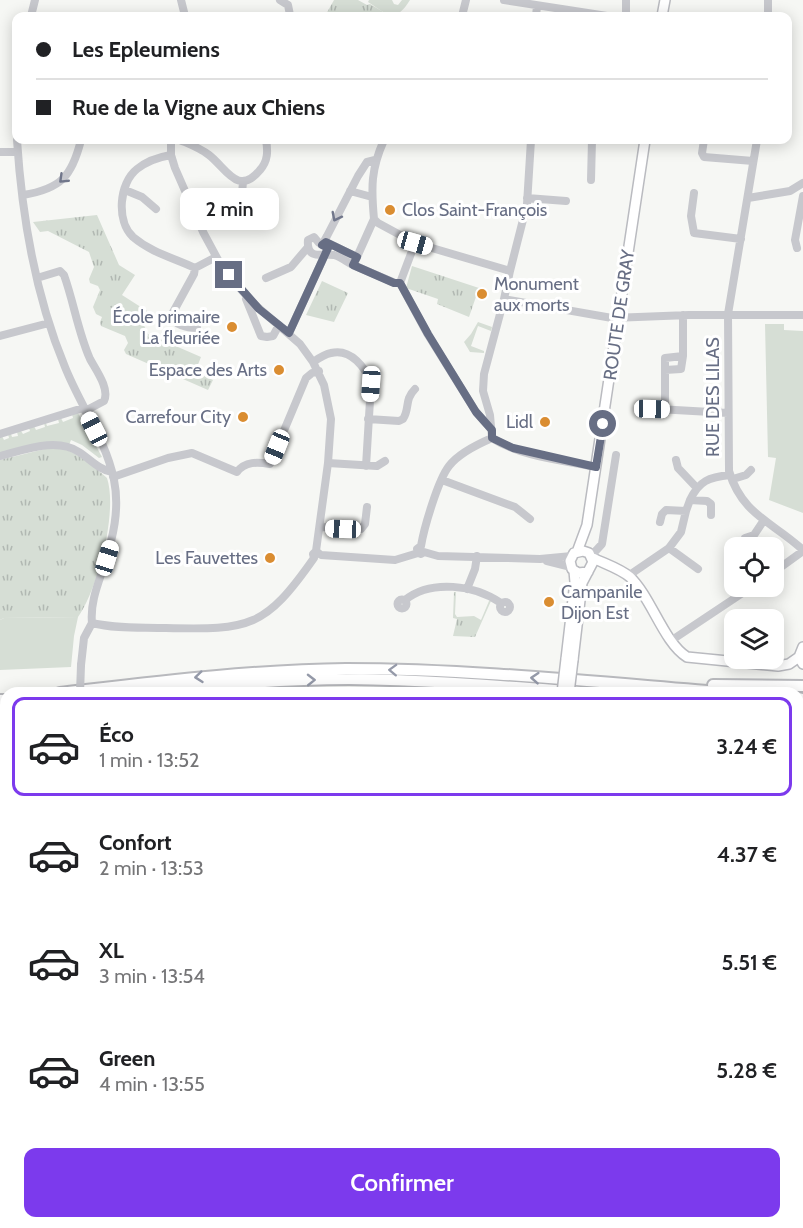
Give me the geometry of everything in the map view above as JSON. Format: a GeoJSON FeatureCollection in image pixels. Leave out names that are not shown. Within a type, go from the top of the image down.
{"type":"FeatureCollection","features":[{"type":"Feature","properties":{"kind":"highway"},"geometry":{"type":"LineString","coordinates":[[114,687],[230,674],[347,669],[452,673],[659,687]]}},
{"type":"Feature","properties":{"kind":"highway"},"geometry":{"type":"LineString","coordinates":[[204,687],[347,679],[516,687]]}},
{"type":"Feature","properties":{"kind":"highway"},"geometry":{"type":"LineString","coordinates":[[635,685],[803,686]]}},
{"type":"Feature","properties":{"kind":"main road","name":"ROUTE DE GRAY"},"geometry":{"type":"LineString","coordinates":[[574,554],[587,525],[644,144]]}},
{"type":"Feature","properties":{"kind":"main road","name":"ROUTE DE GRAY"},"geometry":{"type":"LineString","coordinates":[[587,525],[591,556]]}},
{"type":"Feature","properties":{"kind":"main road"},"geometry":{"type":"LineString","coordinates":[[569,687],[576,582],[570,561],[574,554],[583,551],[624,573],[651,605],[683,654],[695,659],[778,666],[789,664],[802,656]]}},
{"type":"Feature","properties":{"kind":"main road"},"geometry":{"type":"LineString","coordinates":[[563,687],[582,583],[589,571],[591,556]]}},
{"type":"Feature","properties":{"kind":"main road"},"geometry":{"type":"LineString","coordinates":[[573,569],[583,574],[589,571],[624,573]]}},
{"type":"Feature","properties":{"kind":"street"},"geometry":{"type":"LineString","coordinates":[[280,0],[288,5],[289,12]]}},
{"type":"Feature","properties":{"kind":"street"},"geometry":{"type":"LineString","coordinates":[[504,0],[576,12]]}},
{"type":"Feature","properties":{"kind":"street"},"geometry":{"type":"LineString","coordinates":[[536,12],[537,6]]}},
{"type":"Feature","properties":{"kind":"street"},"geometry":{"type":"LineString","coordinates":[[17,144],[27,230],[49,323],[67,373],[106,454],[112,474],[116,512],[113,537],[93,599],[92,623],[84,638],[80,687]]}},
{"type":"Feature","properties":{"kind":"street"},"geometry":{"type":"LineString","coordinates":[[23,195],[48,190],[66,177],[74,164],[80,144]]}},
{"type":"Feature","properties":{"kind":"street"},"geometry":{"type":"LineString","coordinates":[[92,623],[110,627],[209,629],[238,626],[270,612],[292,588],[317,554],[331,419],[324,385],[313,362],[289,333],[245,295],[216,257],[182,188],[171,155],[171,144]]}},
{"type":"Feature","properties":{"kind":"street"},"geometry":{"type":"LineString","coordinates":[[188,144],[206,153],[229,176],[241,182],[251,179],[263,166],[267,157],[266,144]]}},
{"type":"Feature","properties":{"kind":"street"},"geometry":{"type":"LineString","coordinates":[[353,265],[374,219],[372,197],[375,160],[382,144]]}},
{"type":"Feature","properties":{"kind":"street"},"geometry":{"type":"LineString","coordinates":[[492,434],[483,391],[484,374],[527,198],[531,144]]}},
{"type":"Feature","properties":{"kind":"street"},"geometry":{"type":"LineString","coordinates":[[591,180],[592,144]]}},
{"type":"Feature","properties":{"kind":"street"},"geometry":{"type":"LineString","coordinates":[[703,144],[704,158],[753,161]]}},
{"type":"Feature","properties":{"kind":"street","name":"RUE DES LILAS"},"geometry":{"type":"LineString","coordinates":[[756,144],[728,314],[727,457],[731,477],[747,506],[784,533],[803,551]]}},
{"type":"Feature","properties":{"kind":"street"},"geometry":{"type":"LineString","coordinates":[[0,152],[18,152]]}},
{"type":"Feature","properties":{"kind":"street"},"geometry":{"type":"LineString","coordinates":[[171,155],[154,160],[137,169],[128,180],[122,204],[123,218],[131,235],[157,253],[195,268],[216,257]]}},
{"type":"Feature","properties":{"kind":"street"},"geometry":{"type":"LineString","coordinates":[[323,244],[367,162],[375,160]]}},
{"type":"Feature","properties":{"kind":"street"},"geometry":{"type":"LineString","coordinates":[[243,181],[242,195],[250,199]]}},
{"type":"Feature","properties":{"kind":"street"},"geometry":{"type":"LineString","coordinates":[[748,198],[785,193],[802,184],[803,196],[795,240],[797,248]]}},
{"type":"Feature","properties":{"kind":"street"},"geometry":{"type":"LineString","coordinates":[[125,190],[142,196],[156,209]]}},
{"type":"Feature","properties":{"kind":"street"},"geometry":{"type":"LineString","coordinates":[[350,191],[372,197]]}},
{"type":"Feature","properties":{"kind":"street"},"geometry":{"type":"LineString","coordinates":[[694,193],[691,216],[694,233],[741,239]]}},
{"type":"Feature","properties":{"kind":"street"},"geometry":{"type":"LineString","coordinates":[[527,198],[566,201]]}},
{"type":"Feature","properties":{"kind":"street"},"geometry":{"type":"LineString","coordinates":[[374,219],[378,224],[415,243],[510,271]]}},
{"type":"Feature","properties":{"kind":"street"},"geometry":{"type":"LineString","coordinates":[[289,333],[324,256],[328,248],[314,237],[308,240],[308,247],[312,252],[324,256],[331,254],[337,256],[394,283],[400,283]]}},
{"type":"Feature","properties":{"kind":"street"},"geometry":{"type":"LineString","coordinates":[[323,244],[326,242],[357,257]]}},
{"type":"Feature","properties":{"kind":"street"},"geometry":{"type":"LineString","coordinates":[[415,243],[400,283],[428,334],[492,434],[513,448],[596,467]]}},
{"type":"Feature","properties":{"kind":"street"},"geometry":{"type":"LineString","coordinates":[[266,278],[291,267],[308,247]]}},
{"type":"Feature","properties":{"kind":"street"},"geometry":{"type":"LineString","coordinates":[[195,268],[171,316],[172,320],[178,324],[197,328]]}},
{"type":"Feature","properties":{"kind":"street"},"geometry":{"type":"LineString","coordinates":[[0,434],[84,410],[102,403],[106,397],[97,370],[79,332],[62,271],[37,278]]}},
{"type":"Feature","properties":{"kind":"street"},"geometry":{"type":"LineString","coordinates":[[245,295],[261,336],[273,336],[279,325]]}},
{"type":"Feature","properties":{"kind":"street"},"geometry":{"type":"LineString","coordinates":[[504,299],[612,318],[728,314],[803,315]]}},
{"type":"Feature","properties":{"kind":"street"},"geometry":{"type":"LineString","coordinates":[[665,370],[681,369],[683,315]]}},
{"type":"Feature","properties":{"kind":"street"},"geometry":{"type":"LineString","coordinates":[[1,334],[49,323]]}},
{"type":"Feature","properties":{"kind":"street"},"geometry":{"type":"LineString","coordinates":[[313,362],[331,353],[339,352],[350,356],[367,372],[371,384],[366,466]]}},
{"type":"Feature","properties":{"kind":"street"},"geometry":{"type":"LineString","coordinates":[[664,409],[666,357],[683,356]]}},
{"type":"Feature","properties":{"kind":"street"},"geometry":{"type":"LineString","coordinates":[[0,456],[42,446],[62,445],[76,450],[104,471],[112,474],[192,453],[237,472],[240,468],[252,463],[270,464],[306,378],[309,374],[318,371]]}},
{"type":"Feature","properties":{"kind":"street"},"geometry":{"type":"LineString","coordinates":[[368,419],[399,421],[403,419],[406,414],[407,399],[415,389]]}},
{"type":"Feature","properties":{"kind":"street"},"geometry":{"type":"LineString","coordinates":[[640,408],[728,413]]}},
{"type":"Feature","properties":{"kind":"street"},"geometry":{"type":"LineString","coordinates":[[421,550],[423,533],[447,468],[492,434]]}},
{"type":"Feature","properties":{"kind":"street"},"geometry":{"type":"LineString","coordinates":[[591,556],[602,544],[616,455]]}},
{"type":"Feature","properties":{"kind":"street"},"geometry":{"type":"LineString","coordinates":[[676,460],[678,468],[696,487]]}},
{"type":"Feature","properties":{"kind":"street"},"geometry":{"type":"LineString","coordinates":[[328,463],[377,466],[385,461]]}},
{"type":"Feature","properties":{"kind":"street","name":"RUE DES LILAS"},"geometry":{"type":"LineString","coordinates":[[731,477],[746,475],[751,470]]}},
{"type":"Feature","properties":{"kind":"street"},"geometry":{"type":"LineString","coordinates":[[624,573],[669,548],[681,532],[686,511],[696,487],[712,478],[731,477]]}},
{"type":"Feature","properties":{"kind":"street"},"geometry":{"type":"LineString","coordinates":[[442,480],[515,507],[530,519]]}},
{"type":"Feature","properties":{"kind":"street"},"geometry":{"type":"LineString","coordinates":[[690,500],[709,502],[712,506],[711,515]]}},
{"type":"Feature","properties":{"kind":"street"},"geometry":{"type":"LineString","coordinates":[[320,527],[360,529],[365,524],[366,507]]}},
{"type":"Feature","properties":{"kind":"street"},"geometry":{"type":"LineString","coordinates":[[660,522],[666,510],[686,511]]}},
{"type":"Feature","properties":{"kind":"street"},"geometry":{"type":"LineString","coordinates":[[751,537],[764,520]]}},
{"type":"Feature","properties":{"kind":"street"},"geometry":{"type":"LineString","coordinates":[[669,548],[698,569]]}},
{"type":"Feature","properties":{"kind":"street"},"geometry":{"type":"LineString","coordinates":[[317,554],[395,560],[421,550],[438,556],[540,559],[574,554]]}},
{"type":"Feature","properties":{"kind":"street"},"geometry":{"type":"LineString","coordinates":[[784,565],[803,551]]}},
{"type":"Feature","properties":{"kind":"street"},"geometry":{"type":"LineString","coordinates":[[466,589],[475,569],[477,556]]}},
{"type":"Feature","properties":{"kind":"street"},"geometry":{"type":"LineString","coordinates":[[540,559],[573,569]]}},
{"type":"Feature","properties":{"kind":"street"},"geometry":{"type":"LineString","coordinates":[[405,600],[415,592],[429,588],[466,589],[501,603]]}},
{"type":"Feature","properties":{"kind":"street"},"geometry":{"type":"LineString","coordinates":[[672,640],[736,597]]}},
{"type":"Feature","properties":{"kind":"green space"},"geometry":{"type":"Polygon","coordinates":[[[334,0],[358,0],[383,12],[327,12],[334,0]]]}},
{"type":"Feature","properties":{"kind":"green space"},"geometry":{"type":"Polygon","coordinates":[[[369,0],[392,0],[398,5],[402,0],[410,0],[400,12],[384,12],[368,2],[369,0]]]}},
{"type":"Feature","properties":{"kind":"green space"},"geometry":{"type":"Polygon","coordinates":[[[97,215],[119,265],[135,275],[122,295],[147,311],[142,321],[148,334],[201,357],[195,372],[213,380],[208,390],[126,354],[124,350],[128,343],[125,336],[101,326],[102,317],[96,314],[93,307],[100,290],[98,286],[90,283],[89,279],[94,267],[89,252],[48,231],[40,232],[33,222],[97,215]]]}},
{"type":"Feature","properties":{"kind":"green space"},"geometry":{"type":"Polygon","coordinates":[[[412,266],[479,288],[469,317],[437,304],[438,299],[406,288],[412,266]]]}},
{"type":"Feature","properties":{"kind":"green space"},"geometry":{"type":"Polygon","coordinates":[[[322,281],[348,293],[334,322],[306,315],[322,281]]]}},
{"type":"Feature","properties":{"kind":"green space"},"geometry":{"type":"Polygon","coordinates":[[[478,322],[492,327],[491,331],[478,326],[471,346],[484,353],[470,352],[464,342],[478,322]]]}},
{"type":"Feature","properties":{"kind":"green space"},"geometry":{"type":"Polygon","coordinates":[[[765,324],[784,324],[784,330],[803,331],[803,513],[769,500],[776,458],[768,457],[765,324]]]}},
{"type":"Feature","properties":{"kind":"green space"},"geometry":{"type":"Polygon","coordinates":[[[78,413],[102,457],[99,458],[71,440],[69,445],[0,454],[0,437],[2,436],[4,440],[9,438],[8,434],[12,437],[18,436],[17,432],[21,431],[23,434],[34,426],[36,430],[45,427],[44,423],[47,426],[59,423],[58,419],[61,418],[63,422],[73,418],[72,414],[78,413]]]}},
{"type":"Feature","properties":{"kind":"green space"},"geometry":{"type":"Polygon","coordinates":[[[53,447],[76,454],[107,478],[110,510],[99,569],[93,588],[78,617],[4,618],[0,620],[0,460],[53,447]]]}},
{"type":"Feature","properties":{"kind":"green space"},"geometry":{"type":"Polygon","coordinates":[[[454,592],[456,592],[455,614],[457,617],[474,616],[481,620],[491,601],[475,637],[453,636],[457,619],[453,618],[454,592]]]}},
{"type":"Feature","properties":{"kind":"green space"},"geometry":{"type":"Polygon","coordinates":[[[78,617],[71,667],[0,670],[0,620],[4,618],[78,617]]]}},
{"type":"Feature","properties":{"kind":"place","name":"Clos Saint-François"},"geometry":{"type":"Point","coordinates":[390,210]}},
{"type":"Feature","properties":{"kind":"place","name":"Monument aux morts"},"geometry":{"type":"Point","coordinates":[482,294]}},
{"type":"Feature","properties":{"kind":"place","name":"École primaire La fleuriée"},"geometry":{"type":"Point","coordinates":[232,327]}},
{"type":"Feature","properties":{"kind":"place","name":"Espace des Arts"},"geometry":{"type":"Point","coordinates":[279,370]}},
{"type":"Feature","properties":{"kind":"place","name":"Carrefour City"},"geometry":{"type":"Point","coordinates":[243,417]}},
{"type":"Feature","properties":{"kind":"place","name":"Lidl"},"geometry":{"type":"Point","coordinates":[545,422]}},
{"type":"Feature","properties":{"kind":"place","name":"Les Fauvettes"},"geometry":{"type":"Point","coordinates":[270,558]}},
{"type":"Feature","properties":{"kind":"place","name":"Campanile Dijon Est"},"geometry":{"type":"Point","coordinates":[549,602]}},
{"type":"Feature","properties":{"kind":"route"},"geometry":{"type":"LineString","coordinates":[[229,275],[259,309],[289,333],[328,248],[322,245],[326,242],[357,257],[353,265],[394,283],[400,283],[476,412],[492,430],[492,438],[513,448],[538,455],[596,467],[603,424]]}}]}
